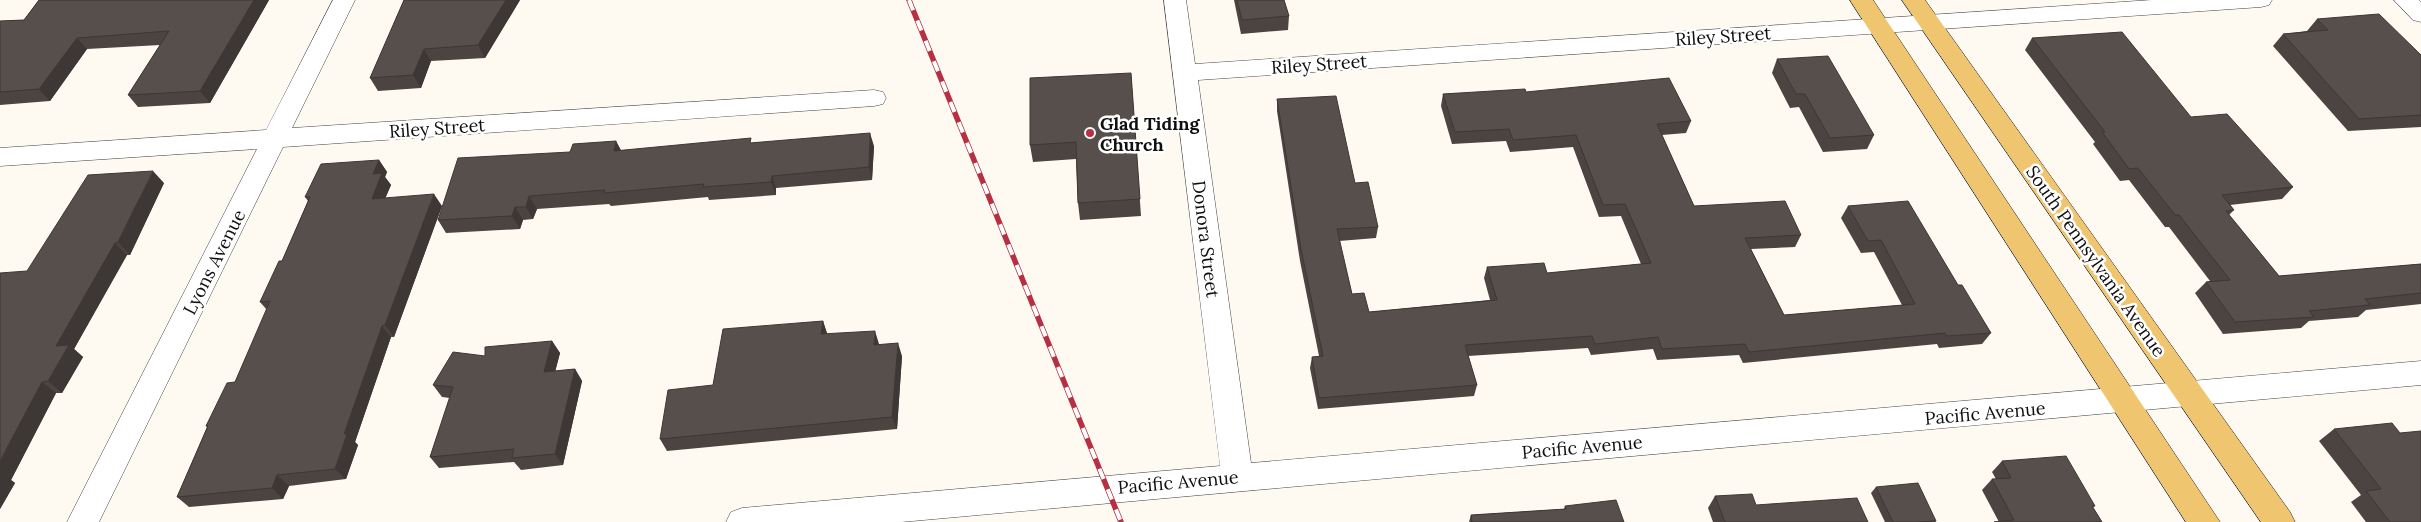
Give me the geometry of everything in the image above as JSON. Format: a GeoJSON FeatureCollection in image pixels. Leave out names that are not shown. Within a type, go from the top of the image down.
{"type":"FeatureCollection","features":[{"type":"Feature","properties":{"kind":"main road"},"geometry":{"type":"LineString","coordinates":[[1861,0],[2204,522]]}},
{"type":"Feature","properties":{"kind":"main road","name":"South Pennsylvania Avenue"},"geometry":{"type":"LineString","coordinates":[[1913,0],[2279,522]]}},
{"type":"Feature","properties":{"kind":"street","name":"Lyons Avenue"},"geometry":{"type":"LineString","coordinates":[[83,522],[344,0]]}},
{"type":"Feature","properties":{"kind":"street","name":"Donora Street"},"geometry":{"type":"LineString","coordinates":[[1175,0],[1237,477]]}},
{"type":"Feature","properties":{"kind":"street","name":"Riley Street"},"geometry":{"type":"LineString","coordinates":[[1186,73],[2260,0]]}},
{"type":"Feature","properties":{"kind":"street"},"geometry":{"type":"LineString","coordinates":[[2405,0],[2421,15]]}},
{"type":"Feature","properties":{"kind":"street","name":"Riley Street"},"geometry":{"type":"LineString","coordinates":[[0,157],[874,98]]}},
{"type":"Feature","properties":{"kind":"street","name":"Pacific Avenue"},"geometry":{"type":"LineString","coordinates":[[742,522],[1237,477],[2126,401],[2421,373]]}},
{"type":"Feature","properties":{"kind":"building"},"geometry":{"type":"Polygon","coordinates":[[[39,0],[254,0],[200,91],[128,95],[169,31],[77,38],[39,89],[0,92],[0,21],[24,20],[39,0]]]}},
{"type":"Feature","properties":{"kind":"building"},"geometry":{"type":"Polygon","coordinates":[[[404,0],[506,0],[478,45],[424,49],[413,75],[370,78],[404,0]]]}},
{"type":"Feature","properties":{"kind":"building"},"geometry":{"type":"Polygon","coordinates":[[[1237,0],[1284,0],[1289,16],[1242,20],[1237,0]]]}},
{"type":"Feature","properties":{"kind":"building"},"geometry":{"type":"Polygon","coordinates":[[[2379,14],[2421,55],[2421,115],[2359,119],[2283,34],[2328,30],[2317,19],[2379,14]]]}},
{"type":"Feature","properties":{"kind":"building"},"geometry":{"type":"Polygon","coordinates":[[[2122,32],[2191,117],[2227,114],[2293,187],[2222,195],[2234,210],[2226,211],[2279,276],[2421,264],[2421,293],[2365,299],[2370,305],[2309,311],[2314,317],[2235,322],[2206,282],[2230,280],[2179,215],[2175,215],[2138,168],[2129,169],[2102,132],[2105,132],[2032,38],[2122,32]]]}},
{"type":"Feature","properties":{"kind":"building"},"geometry":{"type":"Polygon","coordinates":[[[1828,56],[1874,135],[1830,138],[1805,94],[1796,94],[1777,59],[1828,56]]]}},
{"type":"Feature","properties":{"kind":"building"},"geometry":{"type":"Polygon","coordinates":[[[1131,73],[1140,199],[1078,203],[1076,142],[1030,145],[1030,78],[1131,73]]]}},
{"type":"Feature","properties":{"kind":"building"},"geometry":{"type":"Polygon","coordinates":[[[1669,78],[1691,121],[1657,124],[1694,206],[1785,201],[1801,235],[1745,238],[1784,315],[1915,304],[1881,240],[1868,241],[1848,206],[1908,201],[1958,285],[1962,285],[1991,333],[1947,336],[1945,333],[1749,352],[1745,344],[1662,349],[1658,337],[1595,344],[1592,336],[1465,345],[1477,385],[1319,398],[1312,357],[1323,356],[1301,249],[1277,99],[1336,96],[1355,183],[1368,182],[1378,227],[1337,229],[1352,294],[1364,293],[1369,312],[1497,300],[1487,267],[1544,263],[1547,273],[1651,263],[1625,204],[1603,205],[1576,135],[1513,140],[1509,129],[1455,132],[1443,94],[1525,89],[1526,92],[1669,78]]]}},
{"type":"Feature","properties":{"kind":"building"},"geometry":{"type":"Polygon","coordinates":[[[870,133],[869,167],[772,176],[771,182],[703,187],[704,184],[604,193],[605,190],[529,196],[526,207],[515,207],[512,216],[438,220],[458,158],[570,152],[573,144],[616,141],[614,151],[751,138],[750,143],[870,133]]]}},
{"type":"Feature","properties":{"kind":"building"},"geometry":{"type":"Polygon","coordinates":[[[379,160],[373,174],[382,173],[372,199],[434,194],[385,325],[382,326],[344,434],[347,434],[335,469],[277,475],[272,488],[177,497],[208,426],[206,426],[227,383],[235,382],[270,301],[260,302],[279,261],[282,261],[310,197],[305,197],[321,164],[379,160]]]}},
{"type":"Feature","properties":{"kind":"building"},"geometry":{"type":"Polygon","coordinates":[[[153,171],[118,242],[115,243],[56,346],[69,345],[48,381],[42,382],[0,461],[0,273],[27,271],[88,175],[153,171]]]}},
{"type":"Feature","properties":{"kind":"building"},"geometry":{"type":"Polygon","coordinates":[[[823,321],[821,334],[875,331],[874,345],[898,343],[892,417],[660,439],[668,390],[713,385],[723,329],[823,321]]]}},
{"type":"Feature","properties":{"kind":"building"},"geometry":{"type":"Polygon","coordinates":[[[552,341],[544,372],[575,369],[555,454],[512,458],[514,449],[430,457],[453,387],[433,385],[453,352],[485,356],[485,347],[552,341]]]}},
{"type":"Feature","properties":{"kind":"building"},"geometry":{"type":"Polygon","coordinates":[[[2392,423],[2400,433],[2421,431],[2421,522],[2390,522],[2366,491],[2381,489],[2334,429],[2392,423]]]}},
{"type":"Feature","properties":{"kind":"building"},"geometry":{"type":"Polygon","coordinates":[[[2066,456],[2095,506],[2092,506],[2102,522],[1994,522],[2014,520],[1992,479],[2011,478],[2002,461],[2066,456]]]}},
{"type":"Feature","properties":{"kind":"building"},"geometry":{"type":"Polygon","coordinates":[[[1918,483],[1936,521],[1893,522],[1876,487],[1918,483]]]}},
{"type":"Feature","properties":{"kind":"building"},"geometry":{"type":"Polygon","coordinates":[[[1752,494],[1756,505],[1857,498],[1868,522],[1725,522],[1715,496],[1752,494]]]}},
{"type":"Feature","properties":{"kind":"building"},"geometry":{"type":"Polygon","coordinates":[[[1616,500],[1624,522],[1472,522],[1471,515],[1566,509],[1565,506],[1616,500]]]}},
{"type":"Feature","properties":{"kind":"railway"},"geometry":{"type":"LineString","coordinates":[[909,0],[1121,522]]}},
{"type":"Feature","properties":{"kind":"place","name":"Glad Tiding Church"},"geometry":{"type":"Point","coordinates":[1090,133]}}]}
